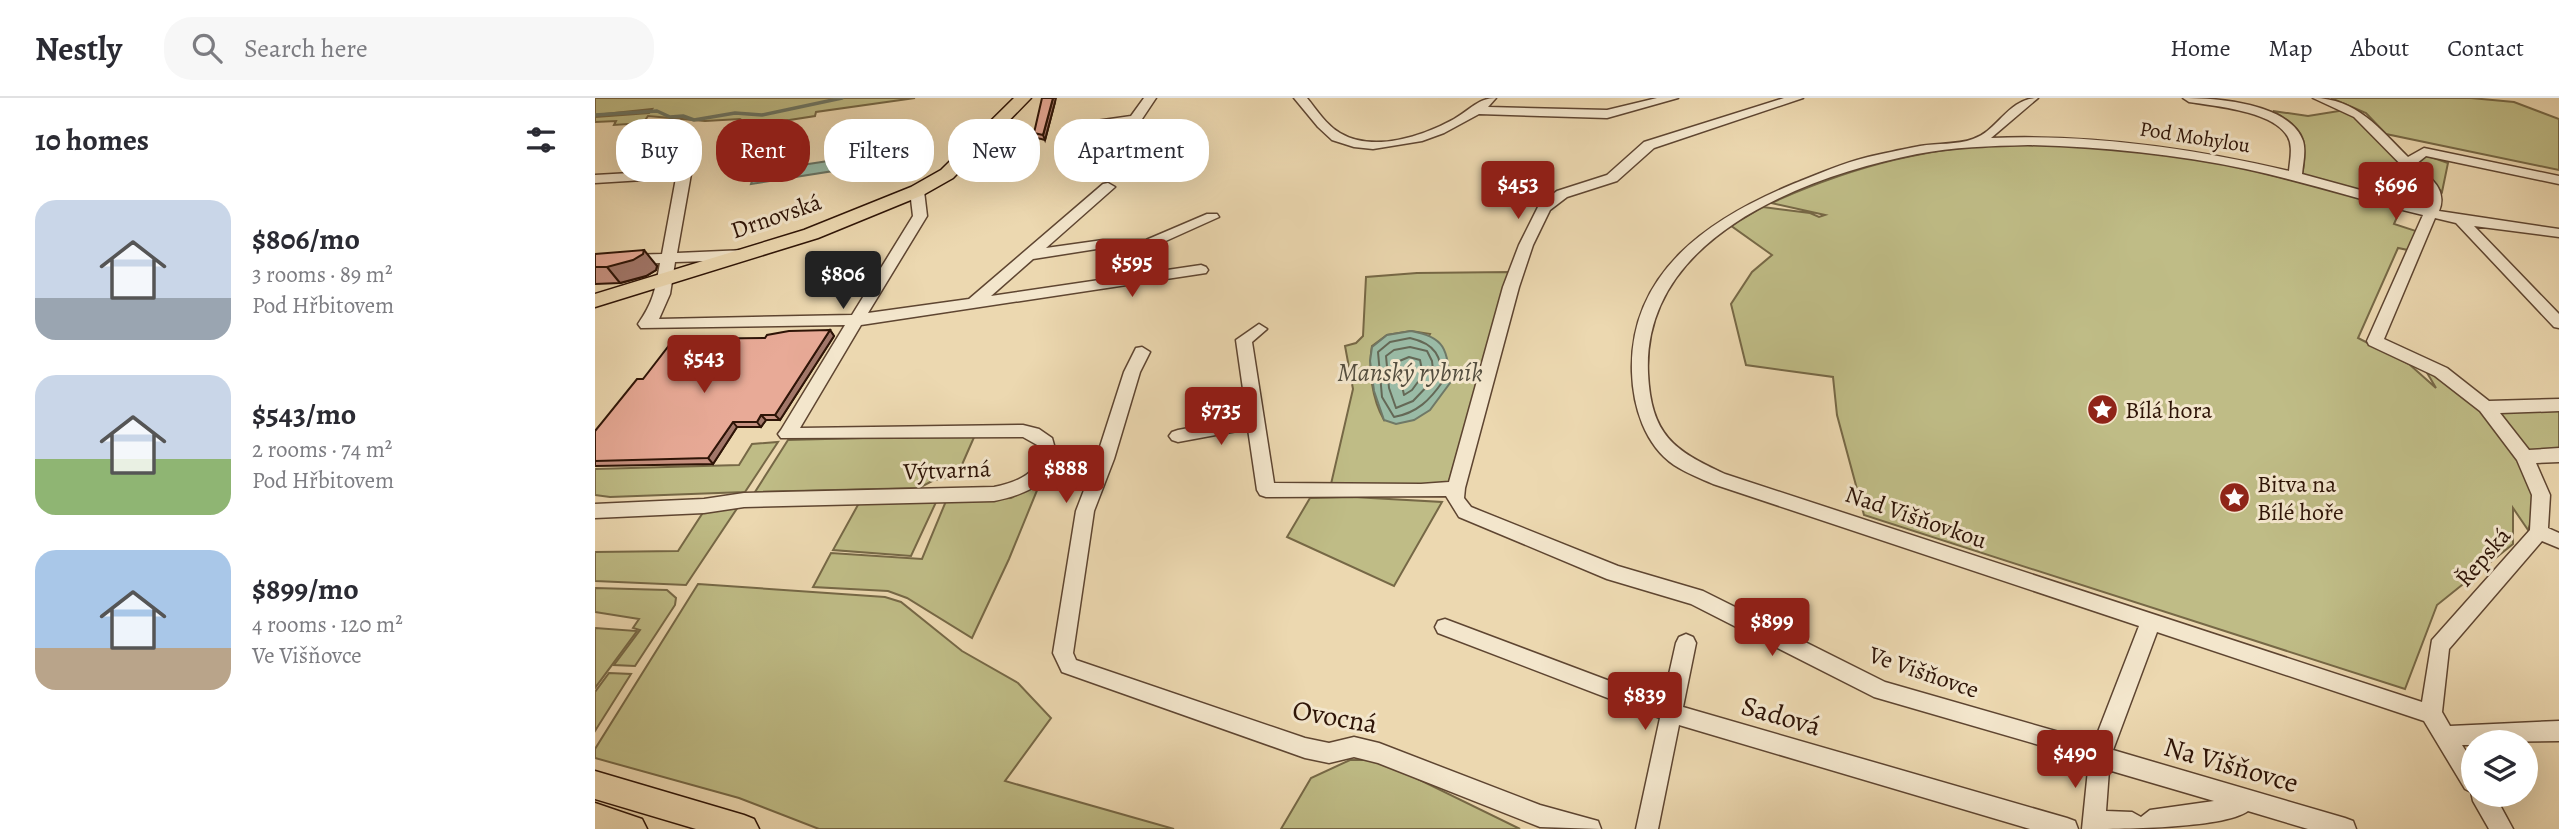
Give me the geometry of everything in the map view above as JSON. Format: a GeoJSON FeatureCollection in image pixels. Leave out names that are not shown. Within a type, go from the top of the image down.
{"type":"FeatureCollection","features":[{"type":"Feature","properties":{"kind":"main road","name":"Drnovská"},"geometry":{"type":"LineString","coordinates":[[595,301],[811,234],[916,191],[947,174],[1023,98]]}},
{"type":"Feature","properties":{"kind":"main road"},"geometry":{"type":"LineString","coordinates":[[595,785],[744,829]]}},
{"type":"Feature","properties":{"kind":"main road"},"geometry":{"type":"LineString","coordinates":[[595,817],[632,829]]}},
{"type":"Feature","properties":{"kind":"street"},"geometry":{"type":"LineString","coordinates":[[1136,119],[1144,113],[1150,98]]}},
{"type":"Feature","properties":{"kind":"street"},"geometry":{"type":"LineString","coordinates":[[1300,98],[1335,137],[1355,146],[1377,147],[1435,132],[1479,110],[1490,98]]}},
{"type":"Feature","properties":{"kind":"street"},"geometry":{"type":"LineString","coordinates":[[1479,110],[1607,114],[1672,98]]}},
{"type":"Feature","properties":{"kind":"street"},"geometry":{"type":"LineString","coordinates":[[1259,329],[1244,341],[1266,490],[1421,491],[1455,488],[1511,287],[1526,245],[1544,208],[1562,194],[1612,178],[1649,145],[1797,98]]}},
{"type":"Feature","properties":{"kind":"street"},"geometry":{"type":"LineString","coordinates":[[1979,142],[2032,98]]}},
{"type":"Feature","properties":{"kind":"street"},"geometry":{"type":"LineString","coordinates":[[2189,98],[2263,114],[2290,130],[2297,141],[2295,177]]}},
{"type":"Feature","properties":{"kind":"street"},"geometry":{"type":"LineString","coordinates":[[2319,98],[2358,114],[2434,190],[2435,203],[2430,213]]}},
{"type":"Feature","properties":{"kind":"street","name":"Pod Mohylou"},"geometry":{"type":"LineString","coordinates":[[1748,209],[1871,160],[1979,142],[2061,142],[2137,148],[2209,159],[2295,177],[2430,213],[2559,233]]}},
{"type":"Feature","properties":{"kind":"street"},"geometry":{"type":"LineString","coordinates":[[2386,142],[2559,180]]}},
{"type":"Feature","properties":{"kind":"street"},"geometry":{"type":"LineString","coordinates":[[2407,163],[2424,152]]}},
{"type":"Feature","properties":{"kind":"street"},"geometry":{"type":"LineString","coordinates":[[595,179],[684,174],[657,310],[646,324],[859,320],[1201,270]]}},
{"type":"Feature","properties":{"kind":"street"},"geometry":{"type":"LineString","coordinates":[[971,305],[1108,187]]}},
{"type":"Feature","properties":{"kind":"street"},"geometry":{"type":"LineString","coordinates":[[859,320],[920,216],[916,191]]}},
{"type":"Feature","properties":{"kind":"street","name":"Nad Višňovkou"},"geometry":{"type":"LineString","coordinates":[[1748,209],[1696,242],[1672,269],[1654,301],[1643,336],[1640,366],[1645,408],[1658,436],[1679,460],[1719,479],[2431,714]]}},
{"type":"Feature","properties":{"kind":"street","name":"Řepská"},"geometry":{"type":"LineString","coordinates":[[2430,213],[2375,341],[2441,372],[2486,407],[2525,457],[2542,495],[2539,532],[2439,646],[2431,714]]}},
{"type":"Feature","properties":{"kind":"street"},"geometry":{"type":"LineString","coordinates":[[1148,245],[1212,217]]}},
{"type":"Feature","properties":{"kind":"street"},"geometry":{"type":"LineString","coordinates":[[2461,219],[2559,323]]}},
{"type":"Feature","properties":{"kind":"street"},"geometry":{"type":"LineString","coordinates":[[1030,255],[1103,244],[1148,245],[1168,254]]}},
{"type":"Feature","properties":{"kind":"street"},"geometry":{"type":"LineString","coordinates":[[595,261],[748,254]]}},
{"type":"Feature","properties":{"kind":"street","name":"Výtvarná"},"geometry":{"type":"LineString","coordinates":[[595,511],[704,506],[744,500],[994,494],[1015,490],[1035,477],[1048,461],[1049,449],[1045,439],[1034,432],[787,434],[859,320]]}},
{"type":"Feature","properties":{"kind":"street","name":"Ovocná"},"geometry":{"type":"LineString","coordinates":[[1142,352],[1132,372],[1085,511],[1063,653],[1069,666],[1305,748],[1329,753],[1354,747],[1379,753],[1540,816],[1590,829]]}},
{"type":"Feature","properties":{"kind":"street"},"geometry":{"type":"LineString","coordinates":[[2486,407],[2559,405]]}},
{"type":"Feature","properties":{"kind":"street"},"geometry":{"type":"LineString","coordinates":[[1178,436],[1256,421]]}},
{"type":"Feature","properties":{"kind":"street"},"geometry":{"type":"LineString","coordinates":[[2525,457],[2559,455]]}},
{"type":"Feature","properties":{"kind":"street","name":"Ve Višňovce"},"geometry":{"type":"LineString","coordinates":[[1455,488],[1455,499],[1465,512],[1614,573],[1696,597],[1881,690],[2088,749],[2100,755]]}},
{"type":"Feature","properties":{"kind":"street"},"geometry":{"type":"LineString","coordinates":[[2539,532],[2559,541]]}},
{"type":"Feature","properties":{"kind":"street"},"geometry":{"type":"LineString","coordinates":[[2151,621],[2100,755],[2093,825],[2141,822],[2229,810],[2239,807],[2241,799]]}},
{"type":"Feature","properties":{"kind":"street","name":"Sadová"},"geometry":{"type":"LineString","coordinates":[[1445,627],[1671,713],[2067,829]]}},
{"type":"Feature","properties":{"kind":"street"},"geometry":{"type":"LineString","coordinates":[[1647,829],[1686,643]]}},
{"type":"Feature","properties":{"kind":"street"},"geometry":{"type":"LineString","coordinates":[[2431,714],[2461,763]]}},
{"type":"Feature","properties":{"kind":"street"},"geometry":{"type":"LineString","coordinates":[[2444,736],[2559,731]]}},
{"type":"Feature","properties":{"kind":"street","name":"Na Višňovce"},"geometry":{"type":"LineString","coordinates":[[2100,755],[2115,762],[2345,829]]}},
{"type":"Feature","properties":{"kind":"street"},"geometry":{"type":"LineString","coordinates":[[2489,807],[2502,829]]}},
{"type":"Feature","properties":{"kind":"shaded area"},"geometry":{"type":"Polygon","coordinates":[[[595,98],[915,98],[816,112],[815,116],[796,119],[705,121],[648,116],[646,119],[595,122],[595,117],[649,113],[652,109],[595,115],[595,98]]]}},
{"type":"Feature","properties":{"kind":"shaded area"},"geometry":{"type":"Polygon","coordinates":[[[2331,98],[2471,98],[2514,102],[2559,119],[2559,170],[2386,134],[2366,113],[2331,98]]]}},
{"type":"Feature","properties":{"kind":"shaded area"},"geometry":{"type":"Polygon","coordinates":[[[2345,110],[2357,118],[2422,187],[2426,209],[2302,177],[2305,154],[2303,138],[2293,125],[2273,111],[2308,116],[2345,110]]]}},
{"type":"Feature","properties":{"kind":"shaded area"},"geometry":{"type":"Polygon","coordinates":[[[2024,143],[2079,145],[2208,159],[2401,208],[2394,224],[2416,231],[2408,250],[2398,248],[2358,338],[2409,364],[2436,388],[2426,371],[2465,398],[2486,417],[2520,460],[2530,484],[2533,507],[2528,530],[2513,508],[2513,544],[2437,605],[2405,689],[1864,515],[1837,415],[1833,377],[1746,365],[1731,304],[1752,272],[1772,255],[1730,225],[1763,207],[1810,213],[1819,217],[1825,215],[1771,203],[1864,168],[1957,148],[2024,143]]]}},
{"type":"Feature","properties":{"kind":"shaded area"},"geometry":{"type":"Polygon","coordinates":[[[2425,155],[2448,163],[2442,192],[2414,165],[2425,155]]]}},
{"type":"Feature","properties":{"kind":"shaded area"},"geometry":{"type":"Polygon","coordinates":[[[1509,272],[1448,485],[1331,484],[1353,389],[1345,346],[1356,343],[1363,336],[1366,277],[1417,273],[1509,272]],[[1411,331],[1387,335],[1372,346],[1372,384],[1384,420],[1430,334],[1411,331]]]}},
{"type":"Feature","properties":{"kind":"shaded area"},"geometry":{"type":"Polygon","coordinates":[[[2559,409],[2559,449],[2530,451],[2496,411],[2559,409]]]}},
{"type":"Feature","properties":{"kind":"shaded area"},"geometry":{"type":"Polygon","coordinates":[[[975,435],[957,476],[934,480],[919,488],[755,492],[788,440],[975,435]]]}},
{"type":"Feature","properties":{"kind":"shaded area"},"geometry":{"type":"Polygon","coordinates":[[[778,442],[745,492],[610,497],[595,495],[595,469],[739,465],[752,444],[778,442]]]}},
{"type":"Feature","properties":{"kind":"shaded area"},"geometry":{"type":"Polygon","coordinates":[[[1040,483],[1009,559],[972,638],[907,598],[888,591],[813,587],[831,553],[922,559],[946,501],[1011,498],[1040,483]]]}},
{"type":"Feature","properties":{"kind":"shaded area"},"geometry":{"type":"Polygon","coordinates":[[[1353,497],[1442,502],[1394,586],[1287,537],[1310,498],[1353,497]]]}},
{"type":"Feature","properties":{"kind":"shaded area"},"geometry":{"type":"Polygon","coordinates":[[[937,500],[911,556],[833,550],[859,503],[937,500]]]}},
{"type":"Feature","properties":{"kind":"shaded area"},"geometry":{"type":"Polygon","coordinates":[[[738,507],[686,585],[595,581],[595,552],[678,551],[704,511],[738,507]]]}},
{"type":"Feature","properties":{"kind":"shaded area"},"geometry":{"type":"Polygon","coordinates":[[[698,584],[885,597],[901,602],[962,651],[1018,683],[1051,718],[1005,781],[1174,829],[819,829],[739,798],[595,758],[595,749],[698,584]]]}},
{"type":"Feature","properties":{"kind":"shaded area"},"geometry":{"type":"Polygon","coordinates":[[[595,588],[667,590],[676,598],[675,605],[635,666],[614,665],[640,630],[633,628],[639,619],[595,612],[595,588]]]}},
{"type":"Feature","properties":{"kind":"shaded area"},"geometry":{"type":"Polygon","coordinates":[[[595,628],[637,631],[595,688],[595,628]]]}},
{"type":"Feature","properties":{"kind":"shaded area"},"geometry":{"type":"Polygon","coordinates":[[[609,673],[631,674],[595,731],[595,692],[609,673]]]}},
{"type":"Feature","properties":{"kind":"shaded area"},"geometry":{"type":"Polygon","coordinates":[[[1350,760],[1379,760],[1520,829],[1281,829],[1311,778],[1350,760]]]}},
{"type":"Feature","properties":{"kind":"water"},"geometry":{"type":"Polygon","coordinates":[[[824,162],[824,172],[810,175],[810,164],[824,162]]]}},
{"type":"Feature","properties":{"kind":"water","name":"Manský rybník"},"geometry":{"type":"Polygon","coordinates":[[[1411,331],[1438,341],[1446,354],[1450,383],[1430,410],[1414,420],[1396,424],[1384,420],[1374,391],[1370,361],[1372,347],[1387,335],[1411,331]]]}},
{"type":"Feature","properties":{"kind":"building"},"geometry":{"type":"Polygon","coordinates":[[[1042,98],[1053,98],[1043,135],[1040,134],[1040,119],[1037,119],[1042,98]]]}},
{"type":"Feature","properties":{"kind":"building"},"geometry":{"type":"Polygon","coordinates":[[[644,250],[643,254],[633,260],[607,267],[595,267],[595,254],[644,250]]]}},
{"type":"Feature","properties":{"kind":"building"},"geometry":{"type":"Polygon","coordinates":[[[830,330],[775,415],[761,415],[757,422],[733,422],[708,458],[595,461],[595,431],[637,379],[643,379],[674,339],[765,338],[767,335],[789,331],[830,330]]]}},
{"type":"Feature","properties":{"kind":"waterway"},"geometry":{"type":"LineString","coordinates":[[595,115],[657,111],[670,117],[683,116],[694,120],[735,113],[762,115],[842,98]]}},
{"type":"Feature","properties":{"kind":"place","name":"Bílá hora"},"geometry":{"type":"Point","coordinates":[2102,410]}},
{"type":"Feature","properties":{"kind":"place","name":"Bitva na Bílé hoře"},"geometry":{"type":"Point","coordinates":[2234,498]}}]}
